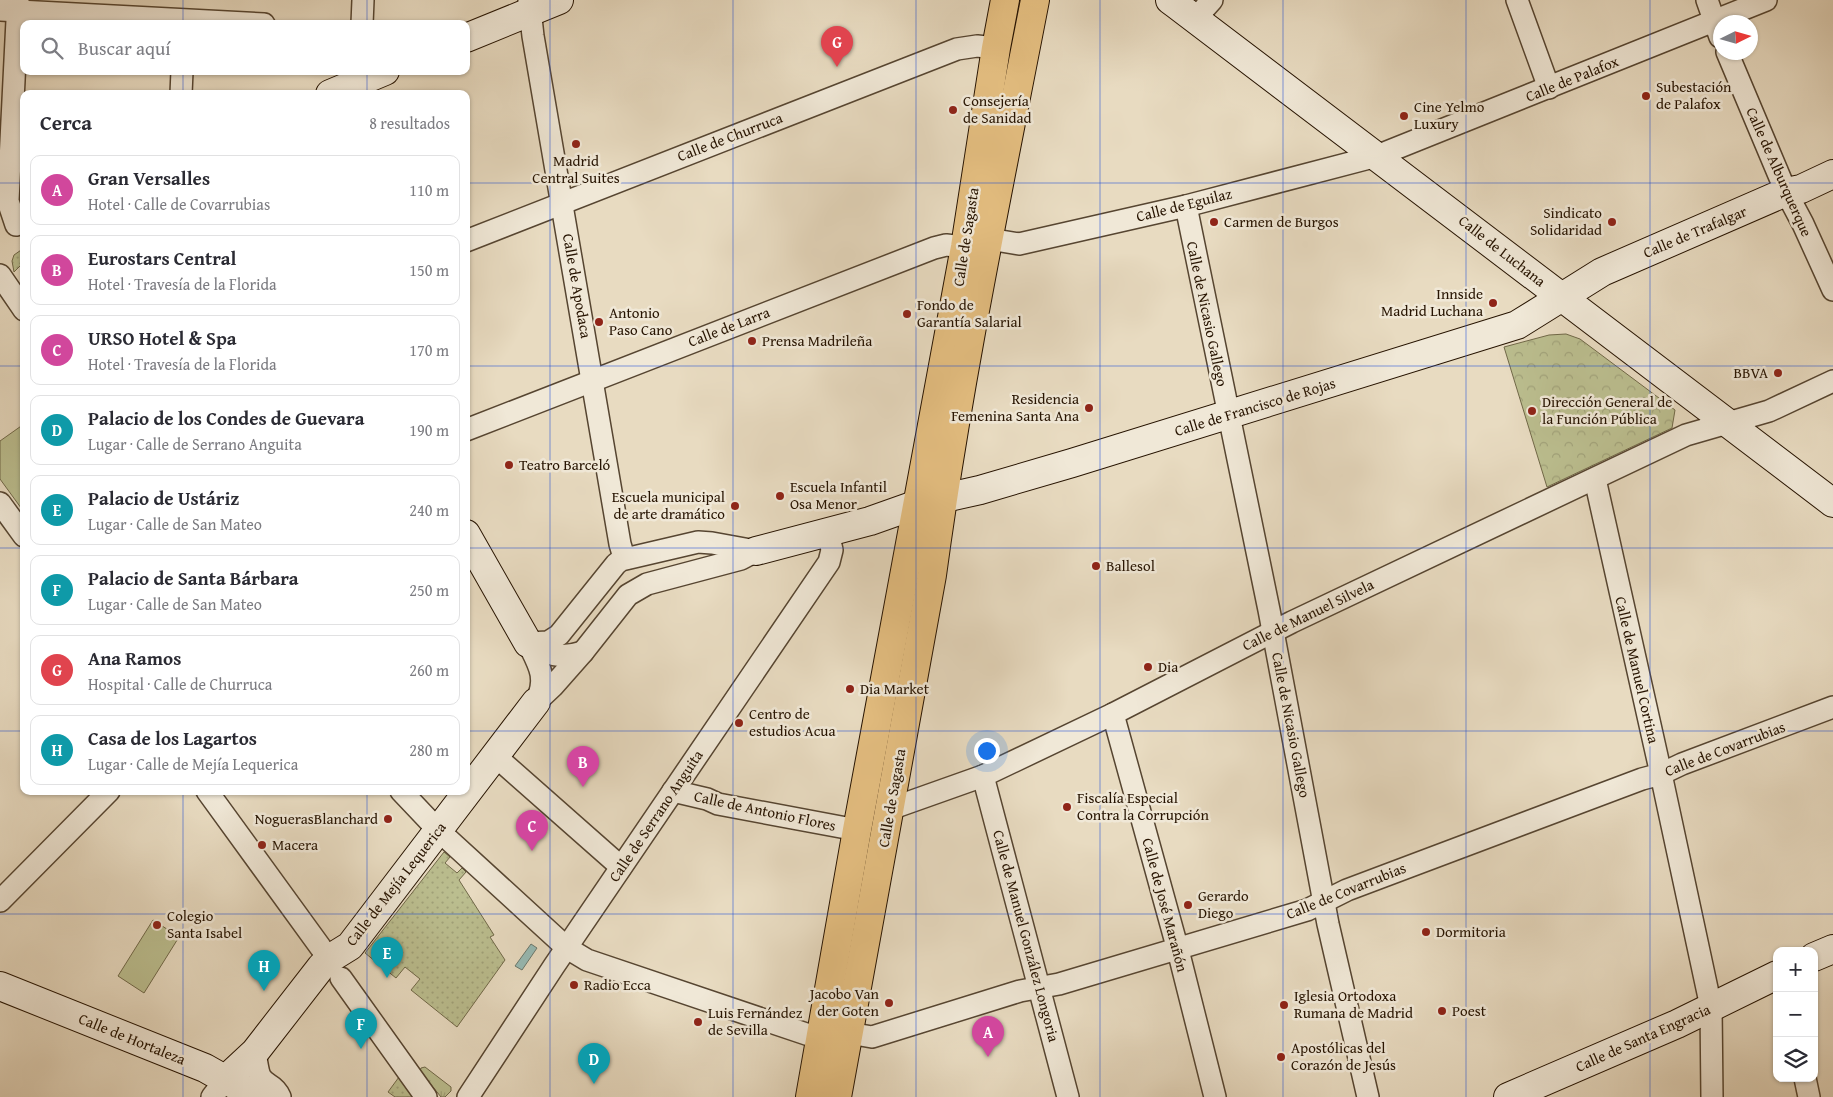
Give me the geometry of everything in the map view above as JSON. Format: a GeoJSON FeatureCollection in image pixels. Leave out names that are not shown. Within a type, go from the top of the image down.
{"type":"FeatureCollection","features":[{"type":"Feature","properties":{"kind":"main road","name":"Calle de Sagasta"},"geometry":{"type":"LineString","coordinates":[[977,243],[996,48],[1005,0]]}},
{"type":"Feature","properties":{"kind":"main road","name":"Calle de Sagasta"},"geometry":{"type":"LineString","coordinates":[[810,1097],[857,830],[930,501],[977,243],[1035,0]]}},
{"type":"Feature","properties":{"kind":"main road","name":"Calle de Sagasta"},"geometry":{"type":"LineString","coordinates":[[837,1097],[932,575],[930,501]]}},
{"type":"Feature","properties":{"kind":"street"},"geometry":{"type":"LineString","coordinates":[[362,20],[363,0]]}},
{"type":"Feature","properties":{"kind":"street"},"geometry":{"type":"LineString","coordinates":[[470,36],[529,6],[559,0]]}},
{"type":"Feature","properties":{"kind":"street","name":"Calle de Luchana"},"geometry":{"type":"LineString","coordinates":[[1170,0],[1204,10],[1377,156],[1833,503]]}},
{"type":"Feature","properties":{"kind":"street"},"geometry":{"type":"LineString","coordinates":[[1517,0],[1549,88]]}},
{"type":"Feature","properties":{"kind":"street"},"geometry":{"type":"LineString","coordinates":[[1707,0],[1713,17]]}},
{"type":"Feature","properties":{"kind":"street","name":"Calle de Palafox"},"geometry":{"type":"LineString","coordinates":[[1741,15],[1766,0]]}},
{"type":"Feature","properties":{"kind":"street","name":"Calle de Apodaca"},"geometry":{"type":"LineString","coordinates":[[529,6],[620,544],[623,554],[627,558]]}},
{"type":"Feature","properties":{"kind":"street"},"geometry":{"type":"LineString","coordinates":[[13,226],[8,201],[12,7],[183,14],[232,20]]}},
{"type":"Feature","properties":{"kind":"street","name":"Calle de Palafox"},"geometry":{"type":"LineString","coordinates":[[1377,156],[1549,88],[1713,30]]}},
{"type":"Feature","properties":{"kind":"street","name":"Calle de Churruca"},"geometry":{"type":"LineString","coordinates":[[470,239],[957,49],[977,46],[996,48]]}},
{"type":"Feature","properties":{"kind":"street","name":"Calle de Alburquerque"},"geometry":{"type":"LineString","coordinates":[[1730,60],[1786,192],[1833,290]]}},
{"type":"Feature","properties":{"kind":"street"},"geometry":{"type":"LineString","coordinates":[[181,90],[182,75]]}},
{"type":"Feature","properties":{"kind":"street"},"geometry":{"type":"LineString","coordinates":[[339,90],[373,75]]}},
{"type":"Feature","properties":{"kind":"street","name":"Calle de Eguilaz"},"geometry":{"type":"LineString","coordinates":[[977,243],[1019,244],[1186,206],[1377,156]]}},
{"type":"Feature","properties":{"kind":"street","name":"Calle de Trafalgar"},"geometry":{"type":"LineString","coordinates":[[1562,298],[1602,272],[1786,192],[1801,189],[1833,174]]}},
{"type":"Feature","properties":{"kind":"street","name":"Calle de Nicasio Gallego"},"geometry":{"type":"LineString","coordinates":[[1186,206],[1273,633],[1324,900],[1368,1097]]}},
{"type":"Feature","properties":{"kind":"street","name":"Calle de Larra"},"geometry":{"type":"LineString","coordinates":[[470,428],[934,248],[946,245],[977,243]]}},
{"type":"Feature","properties":{"kind":"street"},"geometry":{"type":"LineString","coordinates":[[0,275],[20,304]]}},
{"type":"Feature","properties":{"kind":"street","name":"Calle de Francisco de Rojas"},"geometry":{"type":"LineString","coordinates":[[930,501],[997,485],[1228,416],[1517,324],[1562,298]]}},
{"type":"Feature","properties":{"kind":"street","name":"Calle de Manuel Silvela"},"geometry":{"type":"LineString","coordinates":[[890,809],[984,776],[1113,714],[1292,622],[1686,435],[1768,411],[1833,381]]}},
{"type":"Feature","properties":{"kind":"street","name":"Calle de Manuel Cortina"},"geometry":{"type":"LineString","coordinates":[[1595,479],[1711,1007],[1712,1097]]}},
{"type":"Feature","properties":{"kind":"street","name":"Calle de Mejía Lequerica"},"geometry":{"type":"LineString","coordinates":[[470,788],[536,702],[553,686],[628,595],[647,584],[741,559],[756,551],[880,518],[930,501]]}},
{"type":"Feature","properties":{"kind":"street"},"geometry":{"type":"LineString","coordinates":[[2,509],[20,531]]}},
{"type":"Feature","properties":{"kind":"street","name":"Calle de Serrano Anguita"},"geometry":{"type":"LineString","coordinates":[[468,1097],[621,867],[829,562],[832,550],[828,532]]}},
{"type":"Feature","properties":{"kind":"street"},"geometry":{"type":"LineString","coordinates":[[470,541],[528,643],[538,650],[555,656],[565,657],[582,652]]}},
{"type":"Feature","properties":{"kind":"street","name":"Calle de Mejía Lequerica"},"geometry":{"type":"LineString","coordinates":[[536,702],[541,692],[542,680],[540,668],[528,643],[548,642],[559,635],[616,564],[627,558],[698,542],[712,542],[756,551]]}},
{"type":"Feature","properties":{"kind":"street","name":"Calle de Covarrubias"},"geometry":{"type":"LineString","coordinates":[[849,1033],[872,1036],[1020,991],[1059,984],[1178,950],[1194,943],[1307,910],[1324,900],[1402,869],[1642,779],[1661,774],[1682,764],[1833,708]]}},
{"type":"Feature","properties":{"kind":"street","name":"Calle de José Marañón"},"geometry":{"type":"LineString","coordinates":[[1113,714],[1178,950],[1215,1097]]}},
{"type":"Feature","properties":{"kind":"street"},"geometry":{"type":"LineString","coordinates":[[496,754],[502,762],[621,867]]}},
{"type":"Feature","properties":{"kind":"street","name":"Calle de Manuel González Longoria"},"geometry":{"type":"LineString","coordinates":[[984,776],[1068,1097]]}},
{"type":"Feature","properties":{"kind":"street","name":"Calle de Antonio Flores"},"geometry":{"type":"LineString","coordinates":[[674,791],[707,799],[718,804],[857,830]]}},
{"type":"Feature","properties":{"kind":"street"},"geometry":{"type":"LineString","coordinates":[[0,901],[105,795]]}},
{"type":"Feature","properties":{"kind":"street"},"geometry":{"type":"LineString","coordinates":[[210,795],[426,1097]]}},
{"type":"Feature","properties":{"kind":"street"},"geometry":{"type":"LineString","coordinates":[[405,795],[438,830],[567,948],[587,960],[821,1039]]}},
{"type":"Feature","properties":{"kind":"street","name":"Calle de Mejía Lequerica"},"geometry":{"type":"LineString","coordinates":[[219,1088],[255,1052],[299,995],[335,969],[350,946],[465,795]]}},
{"type":"Feature","properties":{"kind":"street"},"geometry":{"type":"LineString","coordinates":[[1818,956],[1833,949]]}},
{"type":"Feature","properties":{"kind":"street","name":"Calle de Santa Engracia"},"geometry":{"type":"LineString","coordinates":[[1508,1097],[1669,1028],[1773,977]]}},
{"type":"Feature","properties":{"kind":"street","name":"Calle de Hortaleza"},"geometry":{"type":"LineString","coordinates":[[0,986],[205,1068],[219,1088],[235,1085],[262,1097]]}},
{"type":"Feature","properties":{"kind":"street"},"geometry":{"type":"LineString","coordinates":[[255,1052],[260,1077],[265,1083],[276,1089],[280,1097]]}},
{"type":"Feature","properties":{"kind":"street"},"geometry":{"type":"LineString","coordinates":[[1806,1082],[1809,1097]]}},
{"type":"Feature","properties":{"kind":"green space"},"geometry":{"type":"Polygon","coordinates":[[[20,251],[20,266],[14,272],[12,261],[14,255],[20,251]]]}},
{"type":"Feature","properties":{"kind":"green space"},"geometry":{"type":"Polygon","coordinates":[[[1566,334],[1580,339],[1675,410],[1672,428],[1547,487],[1504,347],[1549,335],[1566,334]]]}},
{"type":"Feature","properties":{"kind":"green space"},"geometry":{"type":"Polygon","coordinates":[[[20,427],[20,506],[0,479],[0,441],[20,427]]]}},
{"type":"Feature","properties":{"kind":"green space"},"geometry":{"type":"Polygon","coordinates":[[[444,852],[450,857],[445,863],[457,873],[462,868],[466,872],[459,880],[494,935],[490,937],[505,960],[457,1027],[411,990],[420,979],[405,967],[396,978],[365,953],[444,852]]]}},
{"type":"Feature","properties":{"kind":"green space"},"geometry":{"type":"Polygon","coordinates":[[[153,920],[179,937],[144,993],[118,976],[153,920]]]}},
{"type":"Feature","properties":{"kind":"green space"},"geometry":{"type":"Polygon","coordinates":[[[425,1067],[451,1087],[451,1091],[445,1097],[441,1097],[420,1071],[421,1068],[425,1067]]]}},
{"type":"Feature","properties":{"kind":"green space"},"geometry":{"type":"Polygon","coordinates":[[[399,1077],[414,1097],[395,1097],[388,1092],[399,1077]]]}},
{"type":"Feature","properties":{"kind":"water"},"geometry":{"type":"Polygon","coordinates":[[[531,944],[537,948],[522,970],[515,966],[531,944]]]}},
{"type":"Feature","properties":{"kind":"place","name":"Ana Ramos"},"geometry":{"type":"Point","coordinates":[837,67]}},
{"type":"Feature","properties":{"kind":"place","name":"Subestación de Palafox"},"geometry":{"type":"Point","coordinates":[1646,96]}},
{"type":"Feature","properties":{"kind":"place","name":"Consejería de Sanidad"},"geometry":{"type":"Point","coordinates":[953,110]}},
{"type":"Feature","properties":{"kind":"place","name":"Cine Yelmo Luxury"},"geometry":{"type":"Point","coordinates":[1404,116]}},
{"type":"Feature","properties":{"kind":"place","name":"Madrid Central Suites"},"geometry":{"type":"Point","coordinates":[576,144]}},
{"type":"Feature","properties":{"kind":"place","name":"Carmen de Burgos"},"geometry":{"type":"Point","coordinates":[1214,222]}},
{"type":"Feature","properties":{"kind":"place","name":"Sindicato Solidaridad"},"geometry":{"type":"Point","coordinates":[1612,222]}},
{"type":"Feature","properties":{"kind":"place","name":"Innside Madrid Luchana"},"geometry":{"type":"Point","coordinates":[1493,303]}},
{"type":"Feature","properties":{"kind":"place","name":"Fondo de Garantía Salarial"},"geometry":{"type":"Point","coordinates":[907,314]}},
{"type":"Feature","properties":{"kind":"place","name":"Antonio Paso Cano"},"geometry":{"type":"Point","coordinates":[599,322]}},
{"type":"Feature","properties":{"kind":"place","name":"Prensa Madrileña"},"geometry":{"type":"Point","coordinates":[752,341]}},
{"type":"Feature","properties":{"kind":"place","name":"BBVA"},"geometry":{"type":"Point","coordinates":[1778,373]}},
{"type":"Feature","properties":{"kind":"place","name":"Residencia Femenina Santa Ana"},"geometry":{"type":"Point","coordinates":[1089,408]}},
{"type":"Feature","properties":{"kind":"place","name":"Dirección General de la Función Pública"},"geometry":{"type":"Point","coordinates":[1532,411]}},
{"type":"Feature","properties":{"kind":"place","name":"Teatro Barceló"},"geometry":{"type":"Point","coordinates":[509,465]}},
{"type":"Feature","properties":{"kind":"place","name":"Escuela Infantil Osa Menor"},"geometry":{"type":"Point","coordinates":[780,496]}},
{"type":"Feature","properties":{"kind":"place","name":"Escuela municipal de arte dramático"},"geometry":{"type":"Point","coordinates":[735,506]}},
{"type":"Feature","properties":{"kind":"place","name":"Ballesol"},"geometry":{"type":"Point","coordinates":[1096,566]}},
{"type":"Feature","properties":{"kind":"place","name":"Dia"},"geometry":{"type":"Point","coordinates":[1148,667]}},
{"type":"Feature","properties":{"kind":"place","name":"Dia Market"},"geometry":{"type":"Point","coordinates":[850,689]}},
{"type":"Feature","properties":{"kind":"place","name":"Centro de estudios Acua"},"geometry":{"type":"Point","coordinates":[739,723]}},
{"type":"Feature","properties":{"kind":"place","name":"Eurostars Central"},"geometry":{"type":"Point","coordinates":[583,787]}},
{"type":"Feature","properties":{"kind":"place","name":"Fiscalía Especial Contra la Corrupción"},"geometry":{"type":"Point","coordinates":[1067,807]}},
{"type":"Feature","properties":{"kind":"place","name":"NoguerasBlanchard"},"geometry":{"type":"Point","coordinates":[388,819]}},
{"type":"Feature","properties":{"kind":"place","name":"Macera"},"geometry":{"type":"Point","coordinates":[262,845]}},
{"type":"Feature","properties":{"kind":"place","name":"URSO Hotel & Spa"},"geometry":{"type":"Point","coordinates":[532,851]}},
{"type":"Feature","properties":{"kind":"place","name":"Gerardo Diego"},"geometry":{"type":"Point","coordinates":[1188,905]}},
{"type":"Feature","properties":{"kind":"place","name":"Colegio Santa Isabel"},"geometry":{"type":"Point","coordinates":[157,925]}},
{"type":"Feature","properties":{"kind":"place","name":"Dormitoria"},"geometry":{"type":"Point","coordinates":[1426,932]}},
{"type":"Feature","properties":{"kind":"place","name":"Palacio de Ustáriz"},"geometry":{"type":"Point","coordinates":[387,978]}},
{"type":"Feature","properties":{"kind":"place","name":"Radio Ecca"},"geometry":{"type":"Point","coordinates":[574,985]}},
{"type":"Feature","properties":{"kind":"place","name":"Casa de los Lagartos"},"geometry":{"type":"Point","coordinates":[264,991]}},
{"type":"Feature","properties":{"kind":"place","name":"Jacobo Van der Goten"},"geometry":{"type":"Point","coordinates":[889,1003]}},
{"type":"Feature","properties":{"kind":"place","name":"Iglesia Ortodoxa Rumana de Madrid"},"geometry":{"type":"Point","coordinates":[1284,1005]}},
{"type":"Feature","properties":{"kind":"place","name":"Poest"},"geometry":{"type":"Point","coordinates":[1442,1011]}},
{"type":"Feature","properties":{"kind":"place","name":"Luis Fernández de Sevilla"},"geometry":{"type":"Point","coordinates":[698,1022]}},
{"type":"Feature","properties":{"kind":"place","name":"Palacio de Santa Bárbara"},"geometry":{"type":"Point","coordinates":[361,1049]}},
{"type":"Feature","properties":{"kind":"place","name":"Gran Versalles"},"geometry":{"type":"Point","coordinates":[988,1057]}},
{"type":"Feature","properties":{"kind":"place","name":"Apostólicas del Corazón de Jesús"},"geometry":{"type":"Point","coordinates":[1281,1057]}},
{"type":"Feature","properties":{"kind":"place","name":"Palacio de los Condes de Guevara"},"geometry":{"type":"Point","coordinates":[594,1084]}}]}
